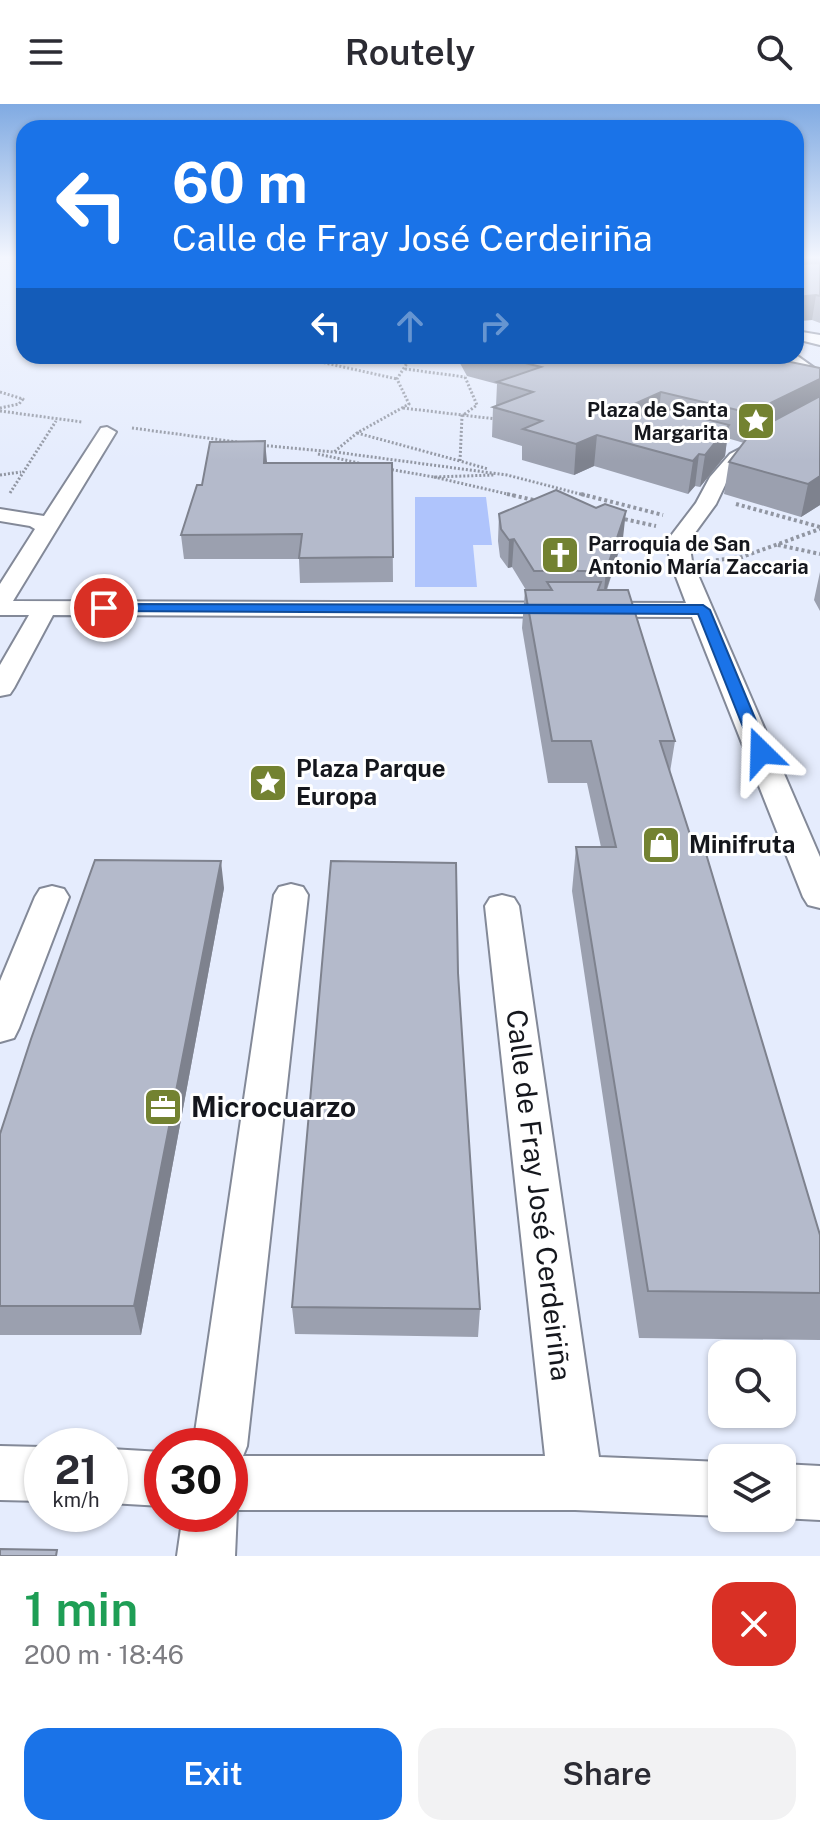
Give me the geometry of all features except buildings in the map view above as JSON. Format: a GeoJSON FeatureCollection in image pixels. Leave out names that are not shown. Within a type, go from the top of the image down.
{"type":"FeatureCollection","features":[{"type":"Feature","properties":{"kind":"street"},"geometry":{"type":"LineString","coordinates":[[798,364],[820,379]]}},
{"type":"Feature","properties":{"kind":"street"},"geometry":{"type":"LineString","coordinates":[[792,382],[820,389]]}},
{"type":"Feature","properties":{"kind":"street"},"geometry":{"type":"LineString","coordinates":[[820,412],[734,449],[706,504],[678,541],[678,550],[820,897]]}},
{"type":"Feature","properties":{"kind":"street"},"geometry":{"type":"LineString","coordinates":[[107,432],[0,605],[45,608],[703,610]]}},
{"type":"Feature","properties":{"kind":"street"},"geometry":{"type":"LineString","coordinates":[[4,506],[49,529]]}},
{"type":"Feature","properties":{"kind":"street"},"geometry":{"type":"LineString","coordinates":[[0,531],[25,537],[31,542],[34,553]]}},
{"type":"Feature","properties":{"kind":"street"},"geometry":{"type":"LineString","coordinates":[[0,688],[45,608]]}},
{"type":"Feature","properties":{"kind":"street"},"geometry":{"type":"LineString","coordinates":[[222,1428],[291,895]]}},
{"type":"Feature","properties":{"kind":"street"},"geometry":{"type":"LineString","coordinates":[[0,1028],[52,897]]}},
{"type":"Feature","properties":{"kind":"street","name":"Calle de Fray José Cerdeiriña"},"geometry":{"type":"LineString","coordinates":[[502,906],[575,1483]]}},
{"type":"Feature","properties":{"kind":"street"},"geometry":{"type":"LineString","coordinates":[[0,1473],[24,1474]]}},
{"type":"Feature","properties":{"kind":"street"},"geometry":{"type":"LineString","coordinates":[[248,1483],[575,1483],[708,1488]]}},
{"type":"Feature","properties":{"kind":"street"},"geometry":{"type":"LineString","coordinates":[[796,1492],[820,1493]]}},
{"type":"Feature","properties":{"kind":"street"},"geometry":{"type":"LineString","coordinates":[[206,1556],[209,1532]]}},
{"type":"Feature","properties":{"kind":"path"},"geometry":{"type":"LineString","coordinates":[[328,364],[397,379]]}},
{"type":"Feature","properties":{"kind":"path"},"geometry":{"type":"LineString","coordinates":[[397,379],[408,364]]}},
{"type":"Feature","properties":{"kind":"path"},"geometry":{"type":"LineString","coordinates":[[405,369],[465,377],[486,417]]}},
{"type":"Feature","properties":{"kind":"path"},"geometry":{"type":"LineString","coordinates":[[397,379],[409,404]]}},
{"type":"Feature","properties":{"kind":"path"},"geometry":{"type":"LineString","coordinates":[[0,392],[23,399],[19,404],[0,410]]}},
{"type":"Feature","properties":{"kind":"path"},"geometry":{"type":"LineString","coordinates":[[409,404],[398,407],[507,422]]}},
{"type":"Feature","properties":{"kind":"path"},"geometry":{"type":"LineString","coordinates":[[334,452],[357,433],[409,404]]}},
{"type":"Feature","properties":{"kind":"path"},"geometry":{"type":"LineString","coordinates":[[462,416],[477,405]]}},
{"type":"Feature","properties":{"kind":"path"},"geometry":{"type":"LineString","coordinates":[[0,410],[88,422]]}},
{"type":"Feature","properties":{"kind":"path"},"geometry":{"type":"LineString","coordinates":[[460,461],[462,416]]}},
{"type":"Feature","properties":{"kind":"path"},"geometry":{"type":"LineString","coordinates":[[4,506],[21,472],[57,420]]}},
{"type":"Feature","properties":{"kind":"path"},"geometry":{"type":"LineString","coordinates":[[130,428],[313,452],[363,464]]}},
{"type":"Feature","properties":{"kind":"path"},"geometry":{"type":"LineString","coordinates":[[357,433],[646,510],[687,526]]}},
{"type":"Feature","properties":{"kind":"path"},"geometry":{"type":"LineString","coordinates":[[313,452],[334,452],[507,475]]}},
{"type":"Feature","properties":{"kind":"path"},"geometry":{"type":"LineString","coordinates":[[377,467],[542,502]]}},
{"type":"Feature","properties":{"kind":"path"},"geometry":{"type":"LineString","coordinates":[[0,475],[21,472]]}},
{"type":"Feature","properties":{"kind":"path"},"geometry":{"type":"LineString","coordinates":[[434,477],[507,475]]}},
{"type":"Feature","properties":{"kind":"path"},"geometry":{"type":"LineString","coordinates":[[731,503],[820,528]]}},
{"type":"Feature","properties":{"kind":"path"},"geometry":{"type":"LineString","coordinates":[[610,516],[687,526]]}},
{"type":"Feature","properties":{"kind":"path"},"geometry":{"type":"LineString","coordinates":[[697,562],[742,557],[820,528]]}},
{"type":"Feature","properties":{"kind":"path"},"geometry":{"type":"LineString","coordinates":[[777,544],[820,554]]}},
{"type":"Feature","properties":{"kind":"shaded area"},"geometry":{"type":"Polygon","coordinates":[[[415,497],[486,497],[492,545],[473,545],[477,587],[415,587],[415,497]]]}},
{"type":"Feature","properties":{"kind":"place","name":"Plaza de Santa Margarita"},"geometry":{"type":"Point","coordinates":[756,421]}},
{"type":"Feature","properties":{"kind":"place","name":"Parroquia de San Antonio María Zaccaria"},"geometry":{"type":"Point","coordinates":[560,555]}},
{"type":"Feature","properties":{"kind":"place","name":"Plaza Parque Europa"},"geometry":{"type":"Point","coordinates":[268,783]}},
{"type":"Feature","properties":{"kind":"place","name":"Minifruta"},"geometry":{"type":"Point","coordinates":[661,845]}},
{"type":"Feature","properties":{"kind":"place","name":"Microcuarzo"},"geometry":{"type":"Point","coordinates":[163,1107]}},
{"type":"Feature","properties":{"kind":"route"},"geometry":{"type":"LineString","coordinates":[[104,608],[703,610],[761,752]]}}]}
